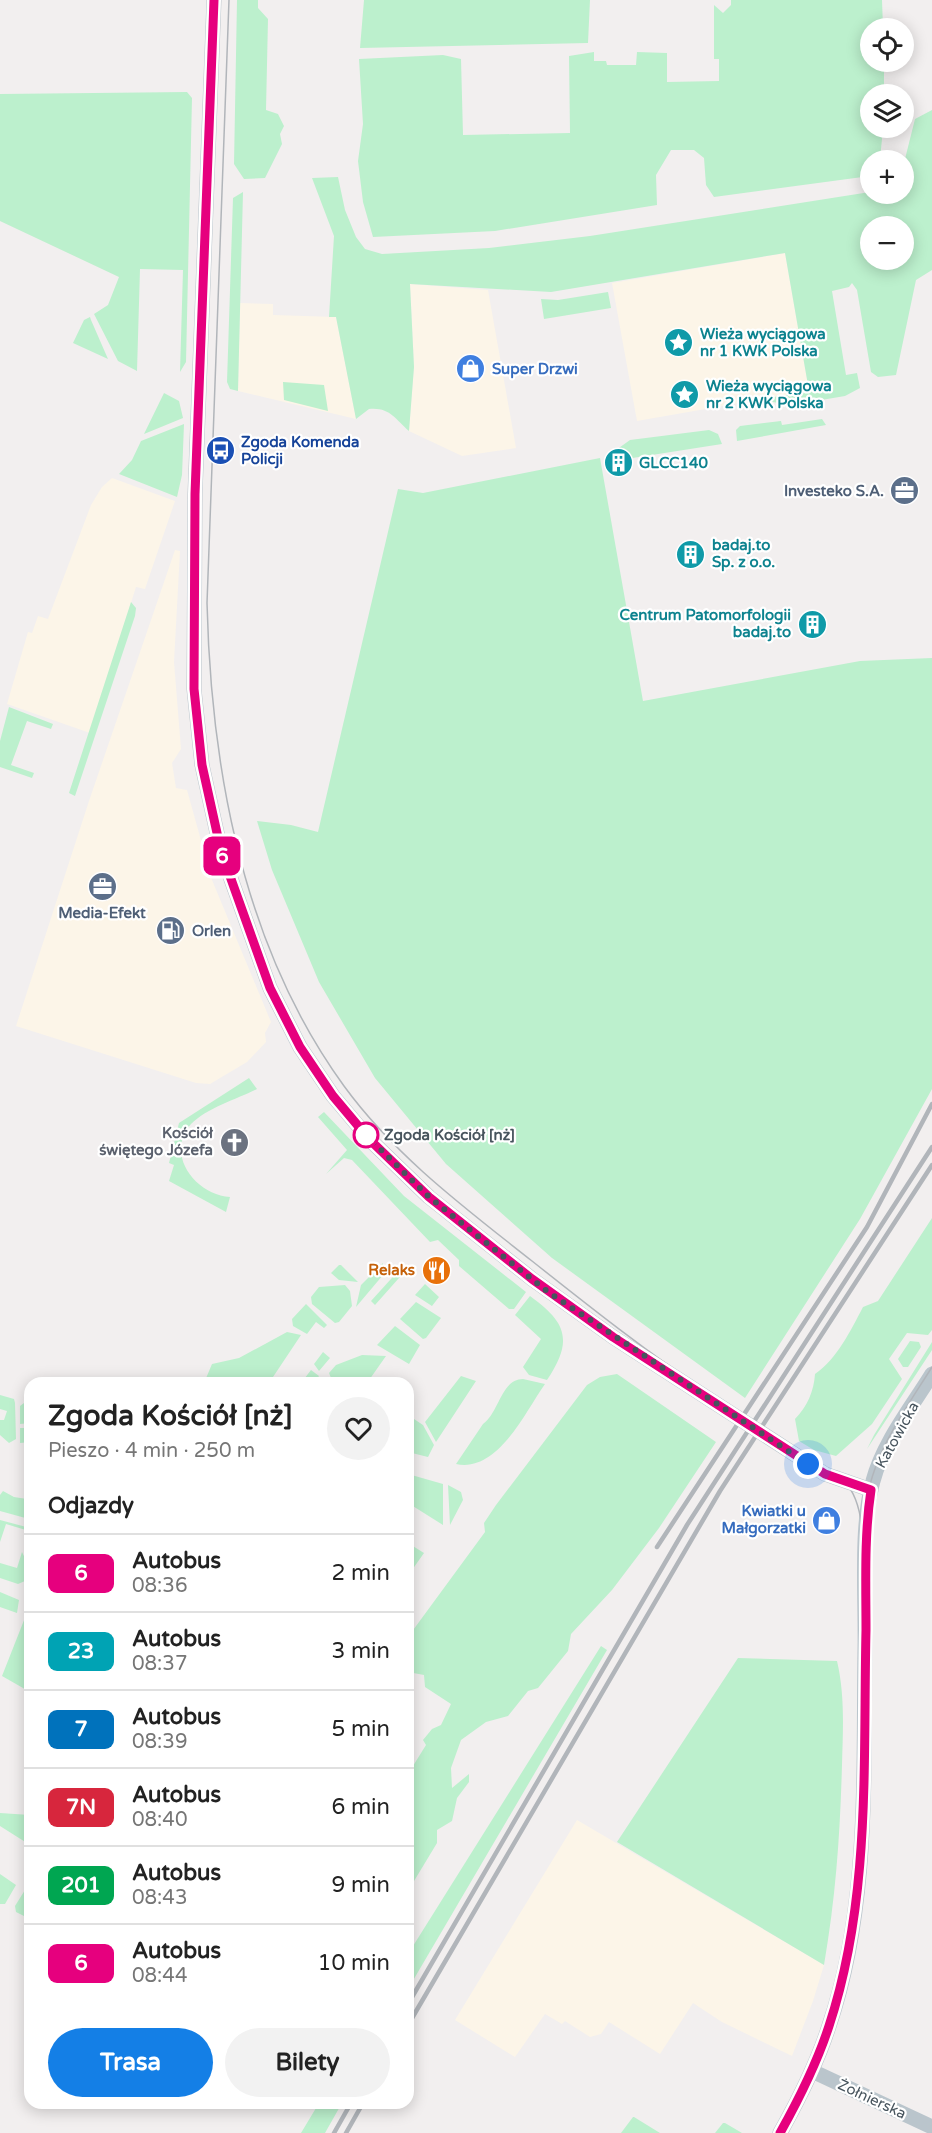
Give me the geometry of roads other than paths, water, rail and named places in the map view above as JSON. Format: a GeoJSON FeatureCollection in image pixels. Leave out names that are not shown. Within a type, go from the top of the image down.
{"type":"FeatureCollection","features":[{"type":"Feature","properties":{"kind":"street"},"geometry":{"type":"LineString","coordinates":[[214,0],[195,494],[194,689],[202,765],[221,851],[270,988],[300,1047],[333,1096],[370,1140],[429,1197],[532,1279],[613,1337],[825,1474],[871,1490]]}},
{"type":"Feature","properties":{"kind":"street","name":"Katowicka"},"geometry":{"type":"LineString","coordinates":[[780,2133],[812,2072],[829,2027],[842,1980],[857,1884],[863,1790],[867,1550],[871,1490],[886,1450],[932,1374]]}},
{"type":"Feature","properties":{"kind":"street","name":"Żołnierska"},"geometry":{"type":"LineString","coordinates":[[812,2072],[932,2127]]}},
{"type":"Feature","properties":{"kind":"tram line"},"geometry":{"type":"LineString","coordinates":[[229,0],[207,603],[210,666],[225,793],[239,855],[257,916],[281,976],[309,1032],[344,1086],[385,1135],[408,1158],[482,1221],[642,1346],[710,1394],[839,1476],[850,1488],[857,1505],[863,1550]]}},
{"type":"Feature","properties":{"kind":"tram line"},"geometry":{"type":"LineString","coordinates":[[865,1518],[867,1497],[879,1458],[898,1421],[932,1367]]}},
{"type":"Feature","properties":{"kind":"tram line"},"geometry":{"type":"LineString","coordinates":[[776,2133],[803,2080],[826,2026],[842,1968],[853,1908],[862,1786],[864,1542]]}},
{"type":"Feature","properties":{"kind":"railway"},"geometry":{"type":"LineString","coordinates":[[657,1547],[867,1227],[932,1104]]}},
{"type":"Feature","properties":{"kind":"railway"},"geometry":{"type":"LineString","coordinates":[[414,1994],[687,1525],[932,1147]]}},
{"type":"Feature","properties":{"kind":"railway"},"geometry":{"type":"LineString","coordinates":[[414,2015],[720,1491],[932,1165]]}},
{"type":"Feature","properties":{"kind":"railway"},"geometry":{"type":"LineString","coordinates":[[334,2133],[348,2109]]}},
{"type":"Feature","properties":{"kind":"railway"},"geometry":{"type":"LineString","coordinates":[[346,2133],[360,2109]]}},
{"type":"Feature","properties":{"kind":"place","name":"Wieża wyciągowa nr 1 KWK Polska"},"geometry":{"type":"Point","coordinates":[679,343]}},
{"type":"Feature","properties":{"kind":"place","name":"Super Drzwi"},"geometry":{"type":"Point","coordinates":[471,369]}},
{"type":"Feature","properties":{"kind":"place","name":"Wieża wyciągowa nr 2 KWK Polska"},"geometry":{"type":"Point","coordinates":[685,395]}},
{"type":"Feature","properties":{"kind":"place","name":"Zgoda Komenda Policji"},"geometry":{"type":"Point","coordinates":[220,451]}},
{"type":"Feature","properties":{"kind":"place","name":"GLCC140"},"geometry":{"type":"Point","coordinates":[618,463]}},
{"type":"Feature","properties":{"kind":"place","name":"Investeko S.A."},"geometry":{"type":"Point","coordinates":[905,491]}},
{"type":"Feature","properties":{"kind":"place","name":"badaj.to Sp. z o.o."},"geometry":{"type":"Point","coordinates":[691,554]}},
{"type":"Feature","properties":{"kind":"place","name":"Centrum Patomorfologii badaj.to"},"geometry":{"type":"Point","coordinates":[812,624]}},
{"type":"Feature","properties":{"kind":"place","name":"Media-Efekt"},"geometry":{"type":"Point","coordinates":[102,886]}},
{"type":"Feature","properties":{"kind":"place","name":"Orlen"},"geometry":{"type":"Point","coordinates":[171,931]}},
{"type":"Feature","properties":{"kind":"place","name":"Zgoda Kościół [nż]"},"geometry":{"type":"Point","coordinates":[366,1135]}},
{"type":"Feature","properties":{"kind":"place","name":"Kościół świętego Józefa"},"geometry":{"type":"Point","coordinates":[234,1142]}},
{"type":"Feature","properties":{"kind":"place","name":"Relaks"},"geometry":{"type":"Point","coordinates":[436,1270]}},
{"type":"Feature","properties":{"kind":"place","name":"Kwiatki u Małgorzatki"},"geometry":{"type":"Point","coordinates":[827,1520]}}]}
